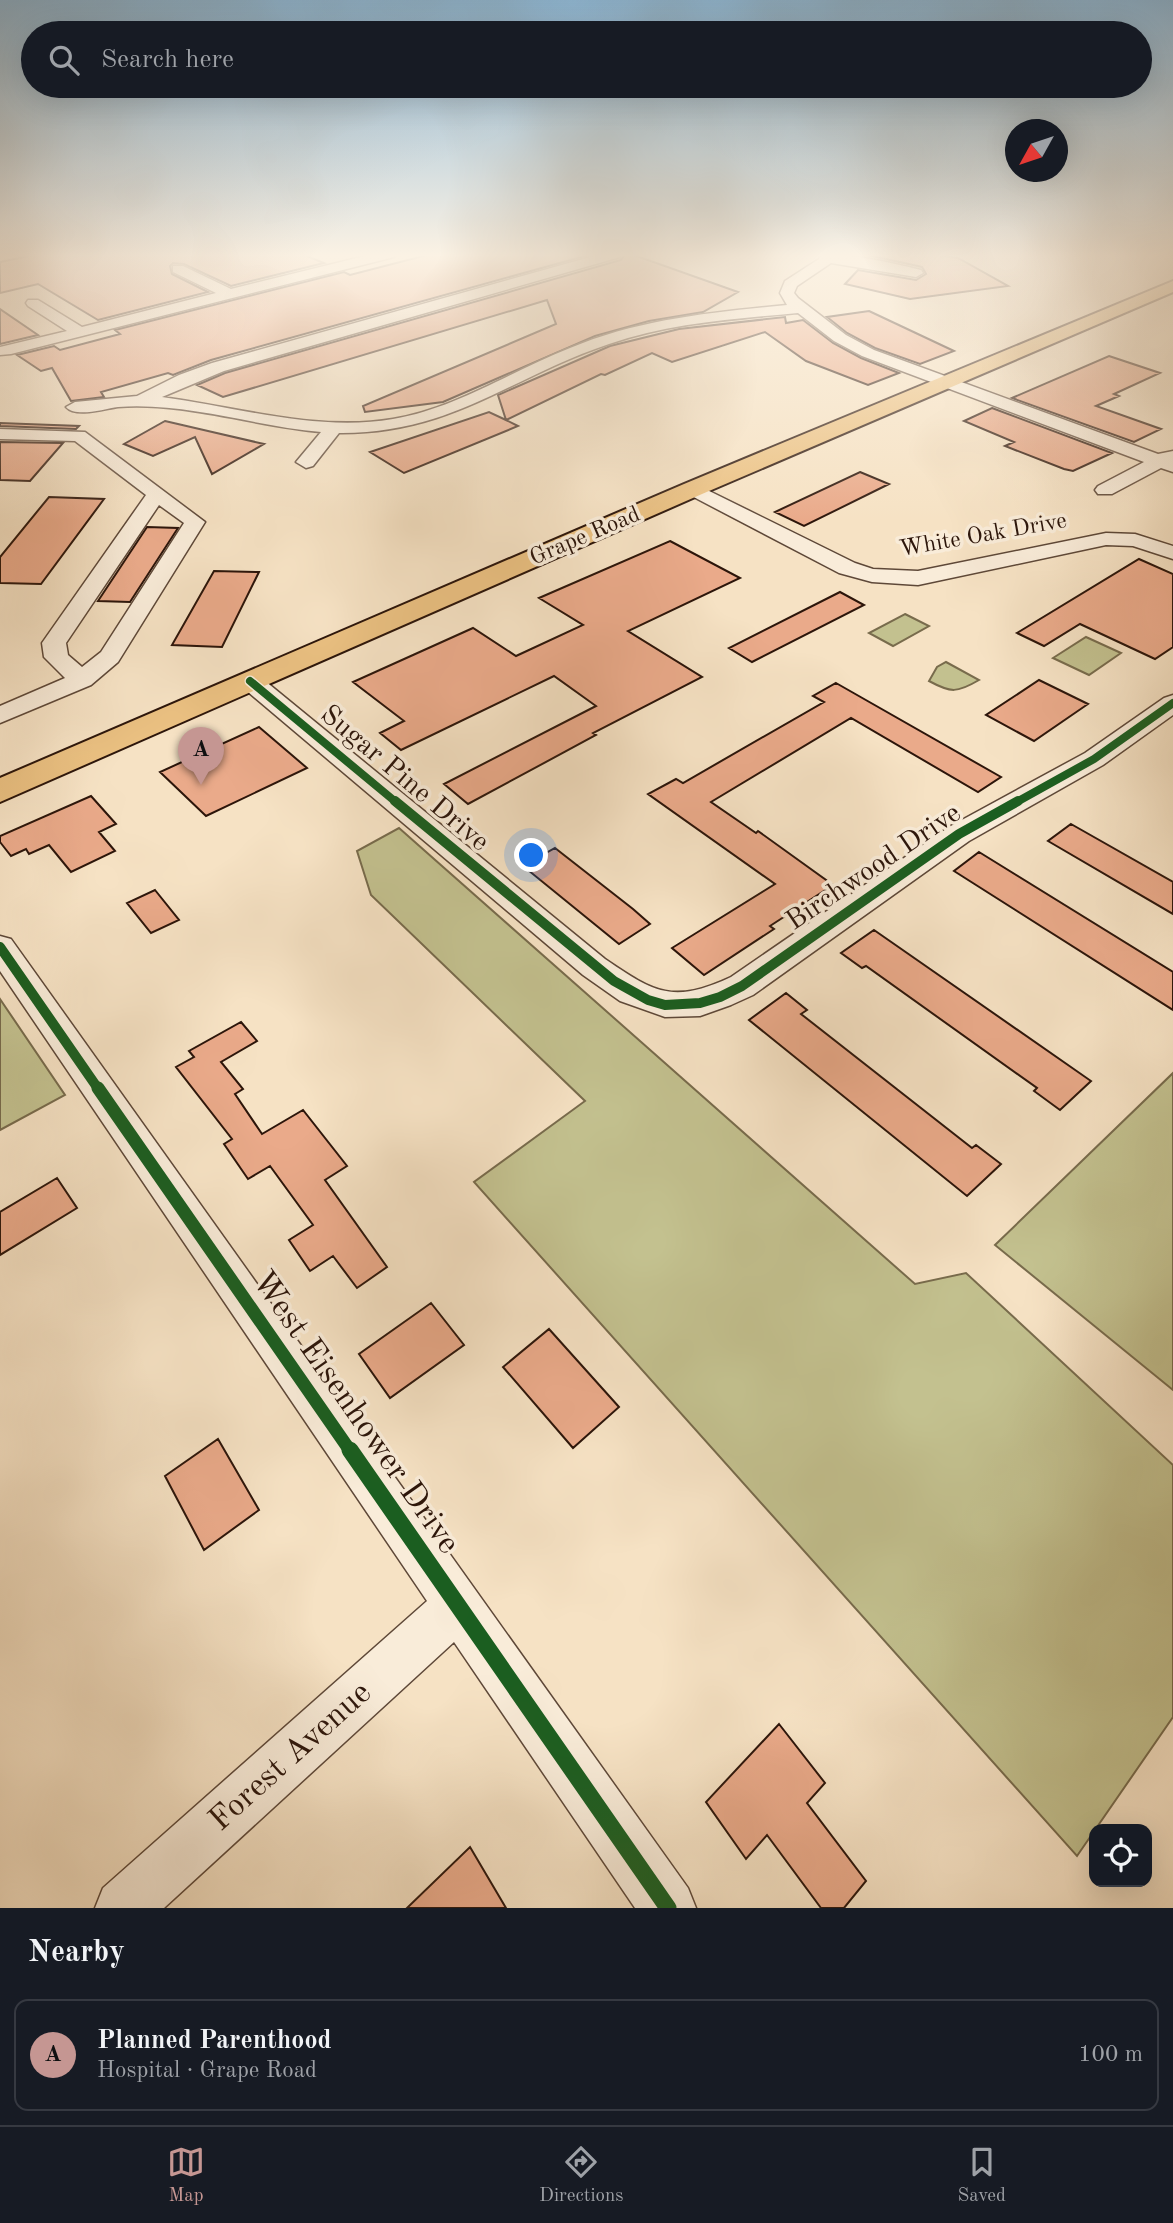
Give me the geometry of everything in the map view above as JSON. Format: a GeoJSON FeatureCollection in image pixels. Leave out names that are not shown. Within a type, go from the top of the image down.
{"type":"FeatureCollection","features":[{"type":"Feature","properties":{"kind":"main road","name":"Grape Road"},"geometry":{"type":"LineString","coordinates":[[0,791],[1036,343]]}},
{"type":"Feature","properties":{"kind":"street"},"geometry":{"type":"LineString","coordinates":[[5,351],[36,343]]}},
{"type":"Feature","properties":{"kind":"street"},"geometry":{"type":"LineString","coordinates":[[140,401],[185,379],[305,343]]}},
{"type":"Feature","properties":{"kind":"street"},"geometry":{"type":"LineString","coordinates":[[75,407],[140,401],[333,428],[386,426],[430,417],[596,343]]}},
{"type":"Feature","properties":{"kind":"street"},"geometry":{"type":"LineString","coordinates":[[850,343],[944,381],[1168,460]]}},
{"type":"Feature","properties":{"kind":"street"},"geometry":{"type":"LineString","coordinates":[[306,462],[333,428]]}},
{"type":"Feature","properties":{"kind":"street"},"geometry":{"type":"LineString","coordinates":[[0,434],[79,436],[195,522],[110,657],[82,680],[0,715]]}},
{"type":"Feature","properties":{"kind":"street"},"geometry":{"type":"LineString","coordinates":[[1105,490],[1168,460]]}},
{"type":"Feature","properties":{"kind":"street","name":"White Oak Drive"},"geometry":{"type":"LineString","coordinates":[[693,489],[847,568],[883,577],[918,578],[1106,539],[1135,540],[1173,553]]}},
{"type":"Feature","properties":{"kind":"street"},"geometry":{"type":"LineString","coordinates":[[82,680],[56,657],[54,643],[157,494]]}},
{"type":"Feature","properties":{"kind":"street","name":"Sugar Pine Drive"},"geometry":{"type":"LineString","coordinates":[[250,681],[594,967],[621,988],[665,1006]]}},
{"type":"Feature","properties":{"kind":"street","name":"Birchwood Drive"},"geometry":{"type":"LineString","coordinates":[[665,1006],[688,1006],[716,1000],[742,986],[959,834],[1094,759],[1173,703]]}},
{"type":"Feature","properties":{"kind":"street","name":"West Eisenhower Drive"},"geometry":{"type":"LineString","coordinates":[[0,947],[668,1908]]}},
{"type":"Feature","properties":{"kind":"street","name":"Forest Avenue"},"geometry":{"type":"LineString","coordinates":[[123,1908],[458,1606]]}},
{"type":"Feature","properties":{"kind":"shaded area"},"geometry":{"type":"Polygon","coordinates":[[[905,614],[929,626],[893,646],[869,633],[905,614]]]}},
{"type":"Feature","properties":{"kind":"shaded area"},"geometry":{"type":"Polygon","coordinates":[[[1086,637],[1121,653],[1089,675],[1053,658],[1086,637]]]}},
{"type":"Feature","properties":{"kind":"shaded area"},"geometry":{"type":"Polygon","coordinates":[[[946,662],[979,680],[954,690],[929,681],[937,667],[946,662]]]}},
{"type":"Feature","properties":{"kind":"shaded area"},"geometry":{"type":"Polygon","coordinates":[[[399,828],[915,1284],[966,1273],[1173,1465],[1173,1717],[1099,1824],[1089,1824],[1089,1839],[1077,1856],[474,1182],[585,1101],[371,895],[357,851],[399,828]]]}},
{"type":"Feature","properties":{"kind":"shaded area"},"geometry":{"type":"Polygon","coordinates":[[[0,999],[65,1095],[0,1130],[0,999]]]}},
{"type":"Feature","properties":{"kind":"shaded area"},"geometry":{"type":"Polygon","coordinates":[[[1173,1073],[1173,1390],[995,1245],[1173,1073]]]}},
{"type":"Feature","properties":{"kind":"building"},"geometry":{"type":"Polygon","coordinates":[[[86,343],[272,343],[211,360],[173,375],[168,373],[101,392],[104,397],[71,401],[52,368],[41,371],[17,355],[54,346],[60,350],[86,343]]]}},
{"type":"Feature","properties":{"kind":"building"},"geometry":{"type":"Polygon","coordinates":[[[330,343],[403,343],[223,397],[197,385],[225,373],[330,343]]]}},
{"type":"Feature","properties":{"kind":"building"},"geometry":{"type":"Polygon","coordinates":[[[511,343],[579,343],[443,402],[365,412],[363,406],[511,343]]]}},
{"type":"Feature","properties":{"kind":"building"},"geometry":{"type":"Polygon","coordinates":[[[622,343],[731,343],[672,362],[652,353],[605,375],[601,374],[506,420],[498,395],[610,346],[622,343]]]}},
{"type":"Feature","properties":{"kind":"building"},"geometry":{"type":"Polygon","coordinates":[[[781,343],[833,343],[899,373],[868,385],[806,361],[781,343]]]}},
{"type":"Feature","properties":{"kind":"building"},"geometry":{"type":"Polygon","coordinates":[[[866,343],[937,343],[954,351],[920,364],[866,343]]]}},
{"type":"Feature","properties":{"kind":"building"},"geometry":{"type":"Polygon","coordinates":[[[1109,356],[1160,373],[1114,394],[1119,396],[1096,406],[1161,429],[1134,442],[1012,398],[1109,356]]]}},
{"type":"Feature","properties":{"kind":"building"},"geometry":{"type":"Polygon","coordinates":[[[992,408],[1112,453],[1073,471],[1064,469],[1005,446],[1014,442],[964,421],[992,408]]]}},
{"type":"Feature","properties":{"kind":"building"},"geometry":{"type":"Polygon","coordinates":[[[489,412],[518,426],[404,473],[370,452],[489,412]]]}},
{"type":"Feature","properties":{"kind":"building"},"geometry":{"type":"Polygon","coordinates":[[[165,421],[264,444],[212,474],[195,437],[153,456],[124,444],[165,421]]]}},
{"type":"Feature","properties":{"kind":"building"},"geometry":{"type":"Polygon","coordinates":[[[0,423],[79,426],[76,429],[0,426],[0,423]]]}},
{"type":"Feature","properties":{"kind":"building"},"geometry":{"type":"Polygon","coordinates":[[[0,442],[63,443],[30,481],[0,480],[0,442]]]}},
{"type":"Feature","properties":{"kind":"building"},"geometry":{"type":"Polygon","coordinates":[[[860,472],[889,484],[804,526],[775,512],[860,472]]]}},
{"type":"Feature","properties":{"kind":"building"},"geometry":{"type":"Polygon","coordinates":[[[49,497],[104,499],[41,584],[0,583],[0,557],[49,497]]]}},
{"type":"Feature","properties":{"kind":"building"},"geometry":{"type":"Polygon","coordinates":[[[147,527],[178,528],[130,602],[98,601],[147,527]]]}},
{"type":"Feature","properties":{"kind":"building"},"geometry":{"type":"Polygon","coordinates":[[[670,541],[740,578],[628,631],[702,677],[593,733],[596,735],[468,804],[444,784],[596,706],[554,676],[401,750],[380,733],[404,721],[353,682],[473,628],[516,656],[583,625],[539,598],[670,541]]]}},
{"type":"Feature","properties":{"kind":"building"},"geometry":{"type":"Polygon","coordinates":[[[1139,559],[1173,574],[1173,647],[1155,659],[1080,624],[1044,646],[1017,633],[1139,559]]]}},
{"type":"Feature","properties":{"kind":"building"},"geometry":{"type":"Polygon","coordinates":[[[214,571],[259,572],[222,647],[172,645],[214,571]]]}},
{"type":"Feature","properties":{"kind":"building"},"geometry":{"type":"Polygon","coordinates":[[[840,592],[864,605],[752,662],[729,648],[840,592]]]}},
{"type":"Feature","properties":{"kind":"building"},"geometry":{"type":"Polygon","coordinates":[[[1039,680],[1088,704],[1034,741],[986,715],[1039,680]]]}},
{"type":"Feature","properties":{"kind":"building"},"geometry":{"type":"Polygon","coordinates":[[[836,683],[1001,777],[978,792],[851,718],[711,802],[756,833],[758,831],[833,885],[770,926],[774,929],[704,975],[672,948],[775,884],[648,794],[676,779],[683,783],[824,702],[813,696],[836,683]]]}},
{"type":"Feature","properties":{"kind":"building"},"geometry":{"type":"Polygon","coordinates":[[[259,727],[307,768],[206,816],[160,772],[259,727]]]}},
{"type":"Feature","properties":{"kind":"building"},"geometry":{"type":"Polygon","coordinates":[[[91,796],[116,824],[99,832],[115,851],[71,872],[49,845],[29,854],[26,849],[11,856],[0,842],[0,836],[91,796]]]}},
{"type":"Feature","properties":{"kind":"building"},"geometry":{"type":"Polygon","coordinates":[[[1071,824],[1173,882],[1173,914],[1048,841],[1071,824]]]}},
{"type":"Feature","properties":{"kind":"building"},"geometry":{"type":"Polygon","coordinates":[[[555,848],[650,924],[619,944],[523,866],[555,848]]]}},
{"type":"Feature","properties":{"kind":"building"},"geometry":{"type":"Polygon","coordinates":[[[979,852],[1173,972],[1173,1010],[954,871],[979,852]]]}},
{"type":"Feature","properties":{"kind":"building"},"geometry":{"type":"Polygon","coordinates":[[[155,890],[179,920],[151,933],[127,903],[155,890]]]}},
{"type":"Feature","properties":{"kind":"building"},"geometry":{"type":"Polygon","coordinates":[[[874,930],[1091,1081],[1060,1110],[1034,1091],[1037,1088],[866,966],[862,968],[841,953],[874,930]]]}},
{"type":"Feature","properties":{"kind":"building"},"geometry":{"type":"Polygon","coordinates":[[[786,993],[807,1010],[801,1014],[972,1148],[976,1145],[1001,1164],[967,1196],[749,1020],[786,993]]]}},
{"type":"Feature","properties":{"kind":"building"},"geometry":{"type":"Polygon","coordinates":[[[241,1022],[257,1041],[221,1062],[243,1089],[235,1094],[262,1134],[303,1110],[347,1166],[325,1180],[387,1267],[357,1288],[333,1256],[310,1271],[289,1240],[313,1225],[270,1166],[248,1179],[224,1144],[232,1139],[176,1067],[194,1057],[189,1051],[241,1022]]]}},
{"type":"Feature","properties":{"kind":"building"},"geometry":{"type":"Polygon","coordinates":[[[57,1178],[77,1208],[0,1255],[0,1212],[57,1178]]]}},
{"type":"Feature","properties":{"kind":"building"},"geometry":{"type":"Polygon","coordinates":[[[431,1303],[464,1345],[390,1398],[359,1354],[431,1303]]]}},
{"type":"Feature","properties":{"kind":"building"},"geometry":{"type":"Polygon","coordinates":[[[549,1329],[619,1407],[573,1448],[503,1367],[549,1329]]]}},
{"type":"Feature","properties":{"kind":"building"},"geometry":{"type":"Polygon","coordinates":[[[218,1439],[259,1510],[204,1550],[165,1476],[218,1439]]]}},
{"type":"Feature","properties":{"kind":"building"},"geometry":{"type":"Polygon","coordinates":[[[779,1724],[825,1783],[807,1803],[866,1881],[844,1908],[821,1908],[767,1835],[746,1859],[706,1802],[779,1724]]]}},
{"type":"Feature","properties":{"kind":"building"},"geometry":{"type":"Polygon","coordinates":[[[470,1847],[506,1908],[407,1908],[470,1847]]]}},
{"type":"Feature","properties":{"kind":"cycle path"},"geometry":{"type":"LineString","coordinates":[[250,681],[594,967],[648,1000],[682,1006],[720,997],[742,986],[959,834],[1094,759],[1173,703]]}},
{"type":"Feature","properties":{"kind":"cycle path"},"geometry":{"type":"LineString","coordinates":[[0,947],[668,1908]]}},
{"type":"Feature","properties":{"kind":"place","name":"Planned Parenthood"},"geometry":{"type":"Point","coordinates":[201,785]}}]}
